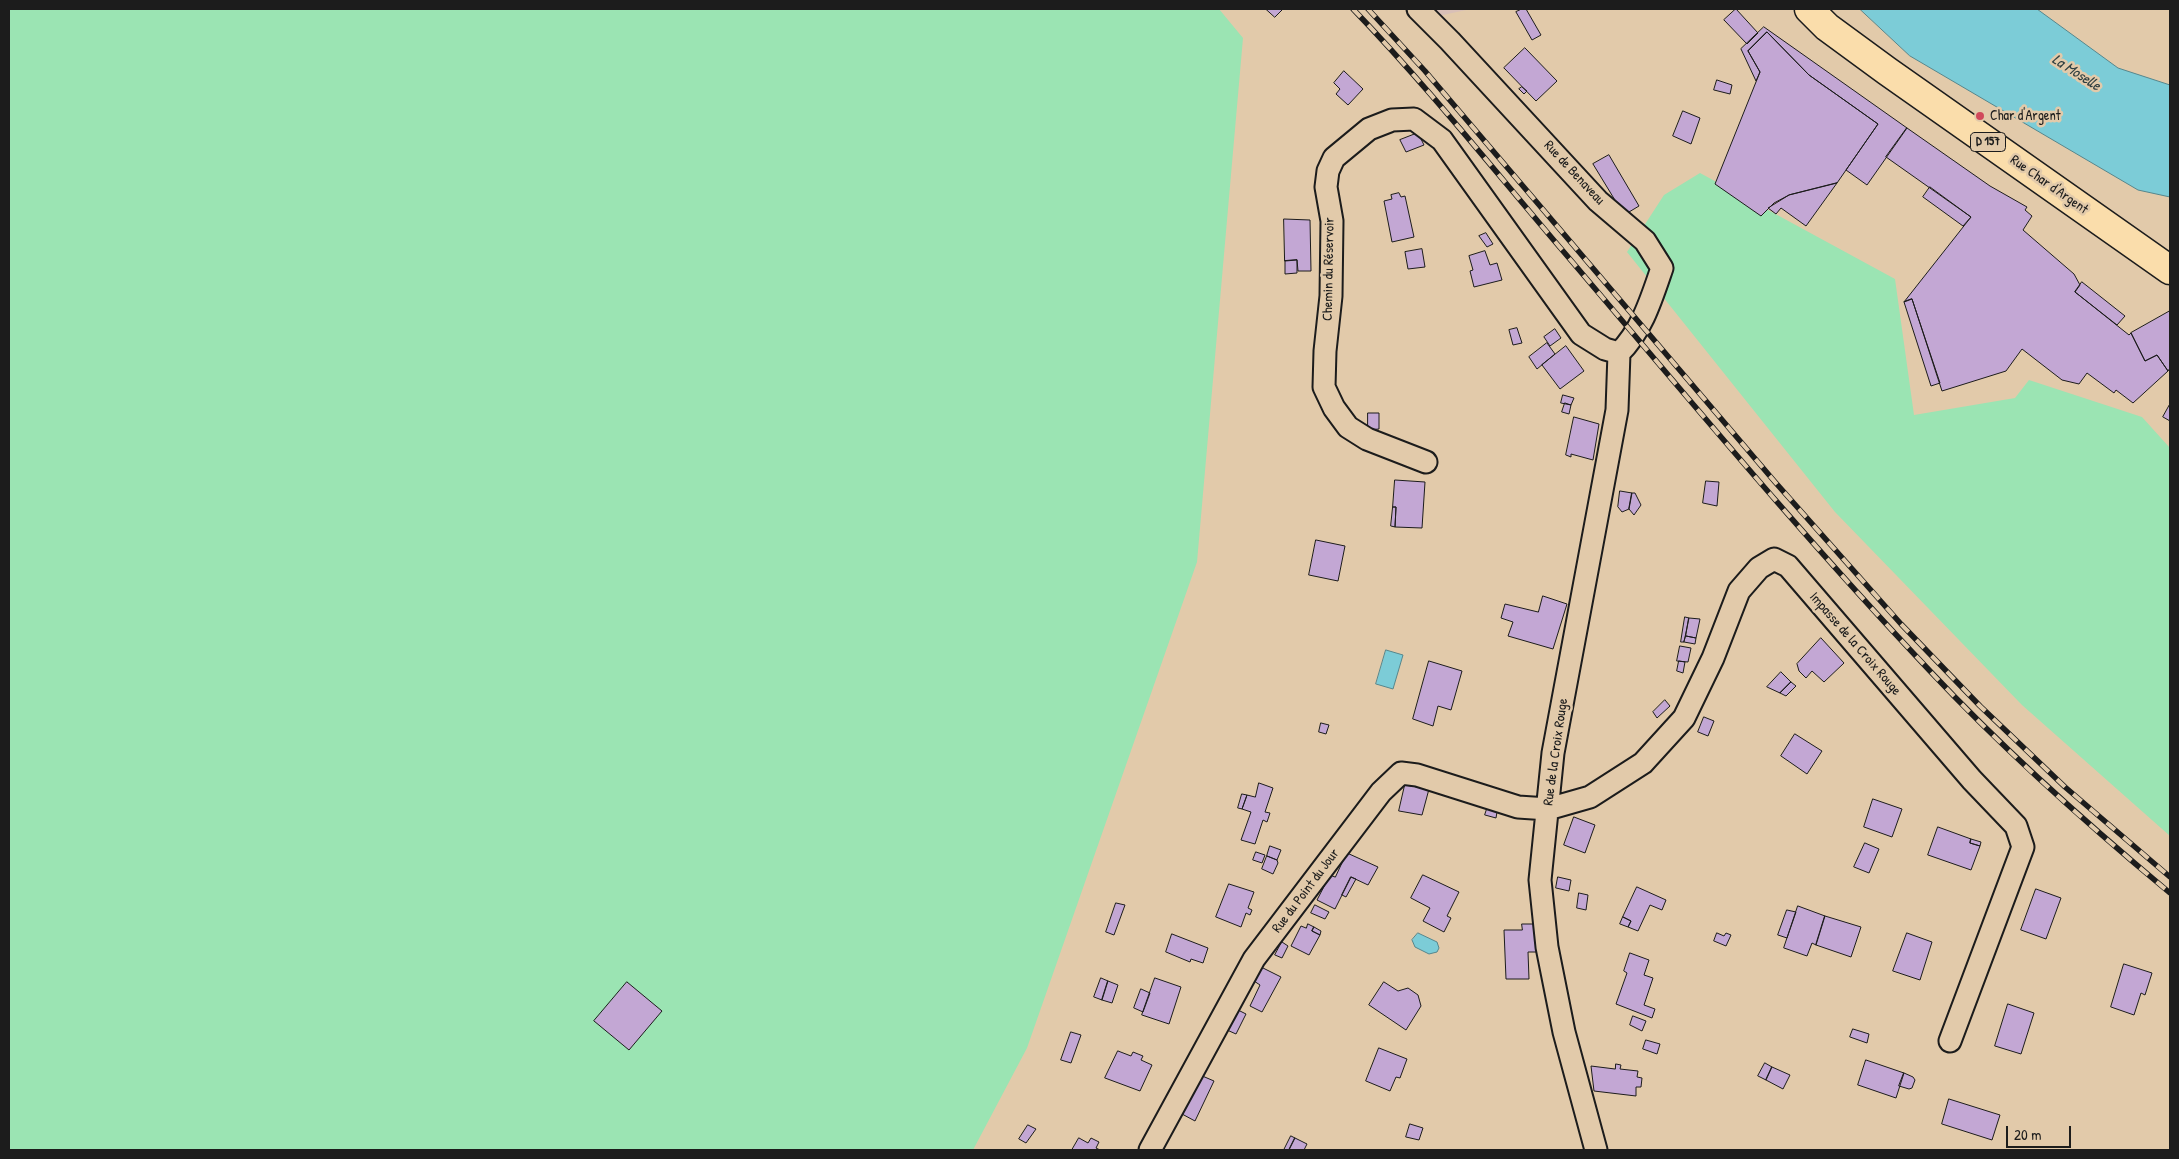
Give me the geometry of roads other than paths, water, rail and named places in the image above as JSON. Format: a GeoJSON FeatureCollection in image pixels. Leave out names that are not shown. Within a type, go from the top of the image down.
{"type":"FeatureCollection","features":[{"type":"Feature","properties":{"kind":"main road","name":"Rue Char d'Argent"},"geometry":{"type":"LineString","coordinates":[[1810,9],[1827,27],[1887,71],[2170,270]]}},
{"type":"Feature","properties":{"kind":"street","name":"Rue de Benaveau"},"geometry":{"type":"LineString","coordinates":[[1418,9],[1598,201],[1645,241],[1662,268],[1647,310],[1625,347],[1619,353]]}},
{"type":"Feature","properties":{"kind":"street","name":"Chemin du Réservoir"},"geometry":{"type":"LineString","coordinates":[[1426,462],[1367,439],[1348,427],[1334,408],[1324,387],[1325,351],[1331,296],[1332,222],[1326,187],[1328,171],[1334,158],[1369,129],[1392,120],[1414,120],[1442,140],[1581,334],[1605,349],[1619,353]]}},
{"type":"Feature","properties":{"kind":"street","name":"Rue de la Croix Rouge"},"geometry":{"type":"LineString","coordinates":[[1596,1150],[1564,1032],[1547,947],[1540,880],[1553,753],[1600,511],[1617,410],[1619,353]]}},
{"type":"Feature","properties":{"kind":"street","name":"Impasse de la Croix Rouge"},"geometry":{"type":"LineString","coordinates":[[1548,809],[1590,797],[1643,763],[1684,718],[1713,658],[1739,590],[1759,568],[1774,559],[1788,566],[1972,780],[2016,826],[2023,847],[1950,1041]]}},
{"type":"Feature","properties":{"kind":"street","name":"Rue du Point du Jour"},"geometry":{"type":"LineString","coordinates":[[1150,1150],[1254,958],[1381,792],[1401,773],[1416,775],[1518,807],[1548,809]]}},
{"type":"Feature","properties":{"kind":"water","name":"La Moselle"},"geometry":{"type":"Polygon","coordinates":[[[1860,9],[2037,9],[2118,68],[2170,85],[2170,197],[2138,190],[1910,56],[1860,9]]]}},
{"type":"Feature","properties":{"kind":"water"},"geometry":{"type":"Polygon","coordinates":[[[1386,650],[1403,655],[1393,689],[1376,684],[1386,650]]]}},
{"type":"Feature","properties":{"kind":"water"},"geometry":{"type":"Polygon","coordinates":[[[1418,933],[1437,942],[1439,948],[1437,952],[1429,954],[1415,947],[1412,940],[1418,933]]]}},
{"type":"Feature","properties":{"kind":"railway"},"geometry":{"type":"LineString","coordinates":[[1353,9],[1434,98],[1744,464],[1882,620],[1987,730],[2077,813],[2170,893]]}},
{"type":"Feature","properties":{"kind":"railway"},"geometry":{"type":"LineString","coordinates":[[1368,9],[1425,71],[1775,482],[1901,624],[1980,706],[2065,787],[2170,877]]}},
{"type":"Feature","properties":{"kind":"place","name":"Char d'Argent"},"geometry":{"type":"Point","coordinates":[1980,116]}}]}
